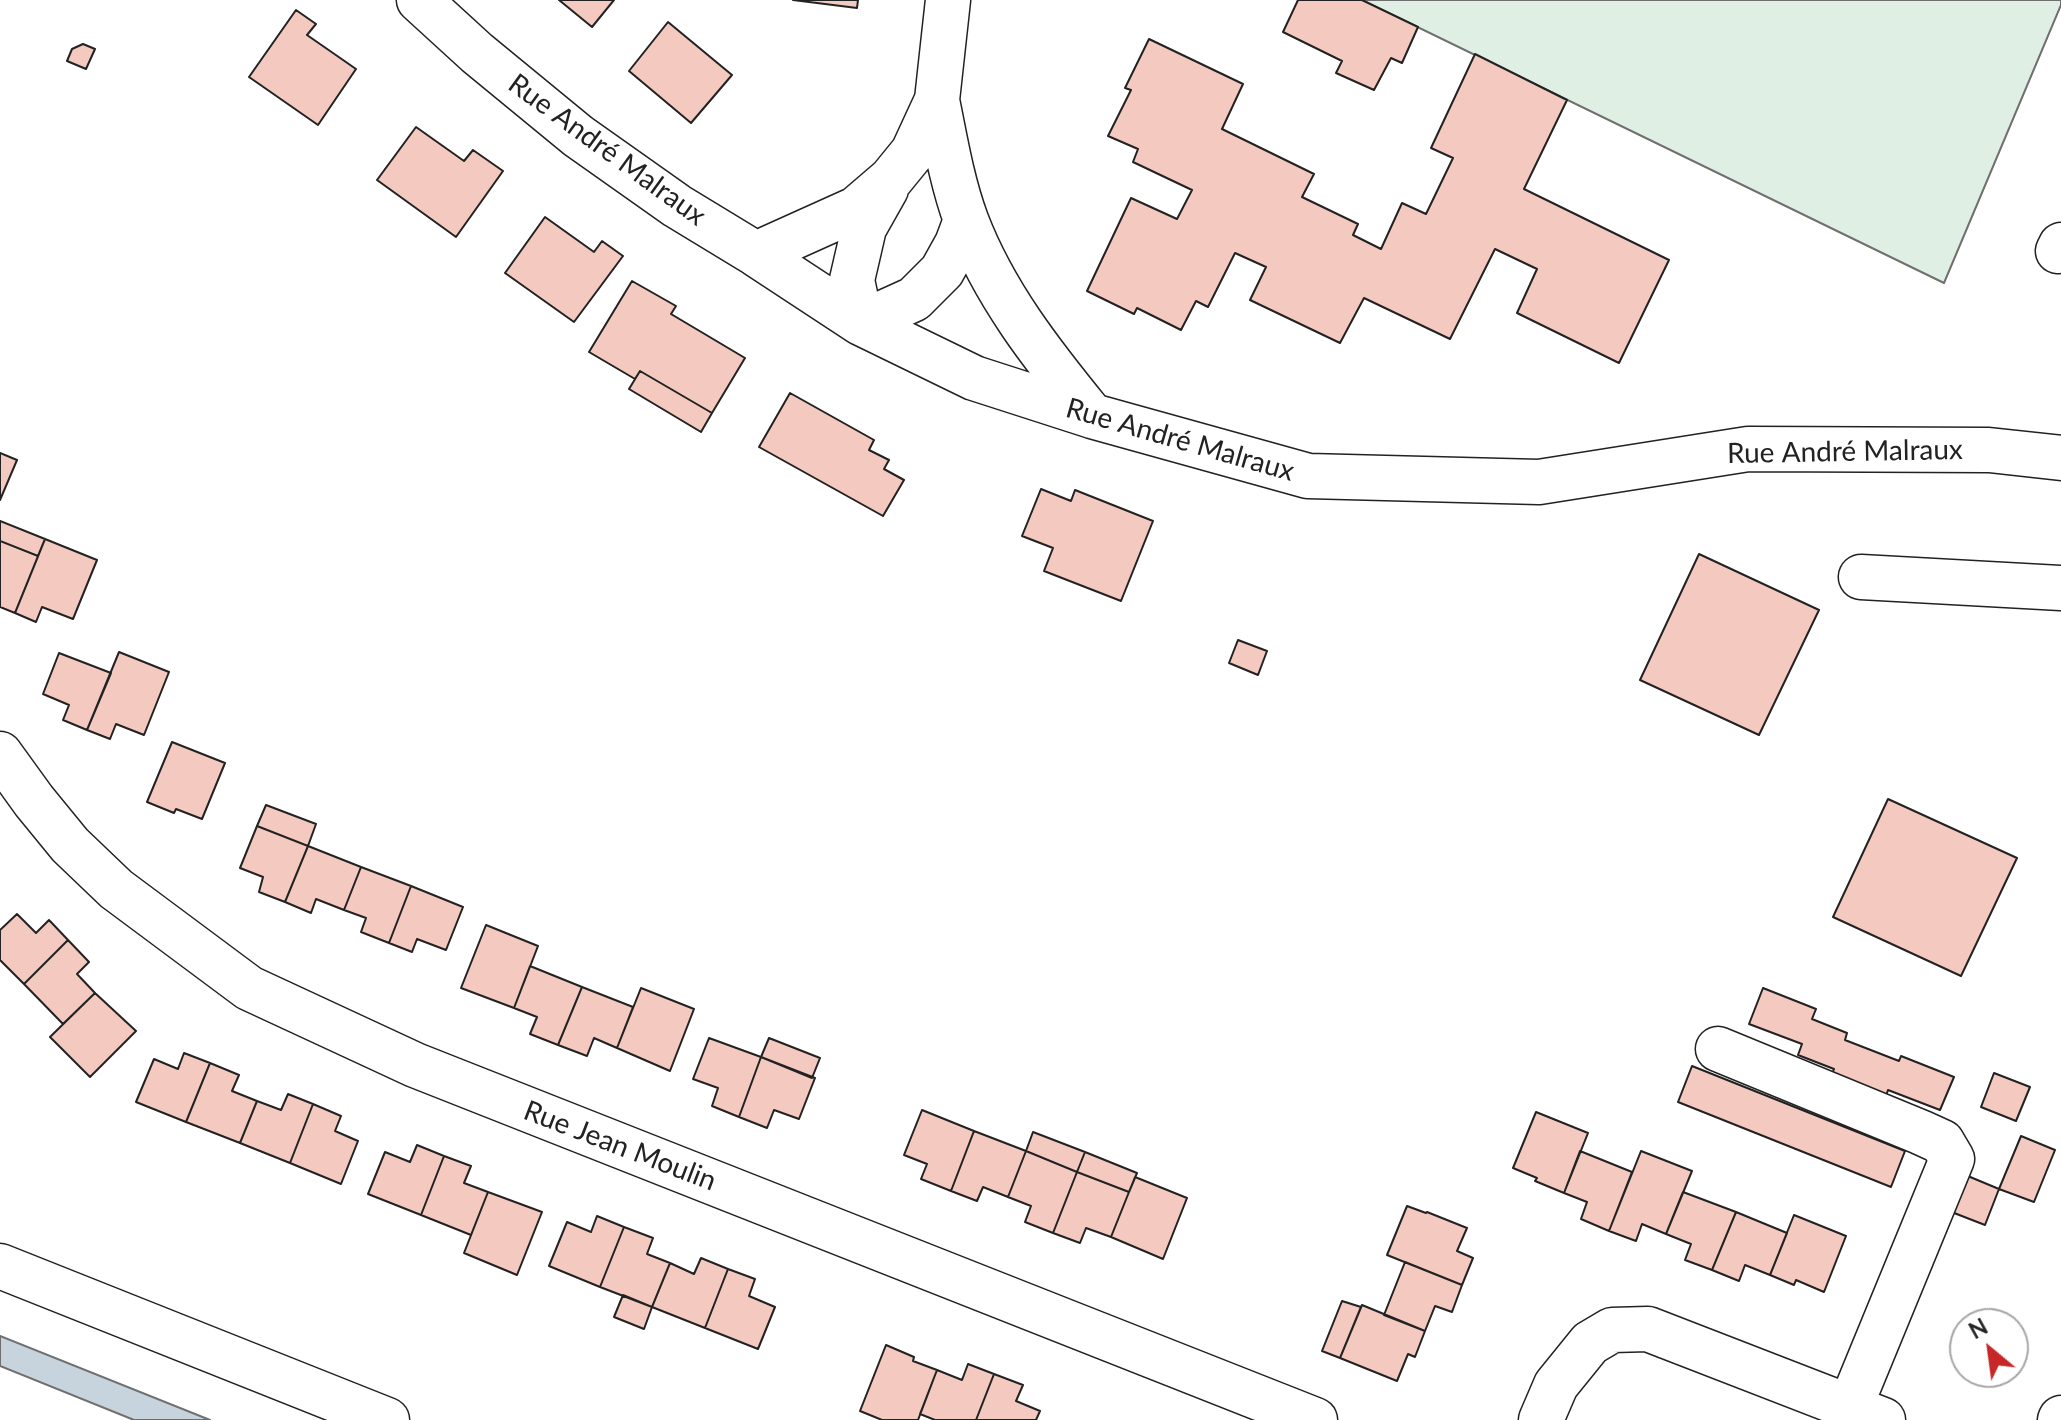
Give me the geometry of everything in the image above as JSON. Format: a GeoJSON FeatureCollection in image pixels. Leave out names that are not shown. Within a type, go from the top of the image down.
{"type":"FeatureCollection","features":[{"type":"Feature","properties":{"kind":"street","name":"Rue André Malraux"},"geometry":{"type":"LineString","coordinates":[[419,0],[477,53],[578,136],[677,206],[861,323],[974,378],[1092,416],[1308,476],[1331,477],[1539,482],[1748,449],[1989,450],[2061,458]]}},
{"type":"Feature","properties":{"kind":"street"},"geometry":{"type":"LineString","coordinates":[[948,0],[937,100],[966,220],[991,275],[1020,322],[1092,416]]}},
{"type":"Feature","properties":{"kind":"street"},"geometry":{"type":"LineString","coordinates":[[756,254],[856,209],[891,179],[913,152],[937,100]]}},
{"type":"Feature","properties":{"kind":"street"},"geometry":{"type":"LineString","coordinates":[[891,179],[864,228],[852,280],[861,323],[914,299],[942,271],[966,220]]}},
{"type":"Feature","properties":{"kind":"street"},"geometry":{"type":"LineString","coordinates":[[1861,577],[2061,588]]}},
{"type":"Feature","properties":{"kind":"street","name":"Rue Jean Moulin"},"geometry":{"type":"LineString","coordinates":[[0,754],[70,845],[116,889],[249,988],[415,1065],[1315,1420]]}},
{"type":"Feature","properties":{"kind":"street"},"geometry":{"type":"LineString","coordinates":[[1541,1420],[1556,1385],[1590,1343],[1612,1330],[1648,1329],[1866,1413],[1952,1159],[1942,1142],[1718,1049]]}},
{"type":"Feature","properties":{"kind":"street"},"geometry":{"type":"LineString","coordinates":[[0,1266],[387,1420]]}},
{"type":"Feature","properties":{"kind":"green space"},"geometry":{"type":"Polygon","coordinates":[[[1362,0],[2061,0],[2061,5],[1944,283],[1362,0]]]}},
{"type":"Feature","properties":{"kind":"shaded area"},"geometry":{"type":"Polygon","coordinates":[[[0,1336],[210,1420],[134,1420],[0,1366],[0,1336]]]}},
{"type":"Feature","properties":{"kind":"building"},"geometry":{"type":"Polygon","coordinates":[[[559,0],[614,0],[592,27],[559,0]]]}},
{"type":"Feature","properties":{"kind":"building"},"geometry":{"type":"Polygon","coordinates":[[[793,0],[858,0],[857,8],[793,0]]]}},
{"type":"Feature","properties":{"kind":"building"},"geometry":{"type":"Polygon","coordinates":[[[1298,0],[1362,0],[1418,27],[1402,63],[1391,58],[1374,90],[1336,73],[1342,61],[1283,32],[1298,0]]]}},
{"type":"Feature","properties":{"kind":"building"},"geometry":{"type":"Polygon","coordinates":[[[296,10],[316,24],[307,35],[356,69],[318,125],[249,77],[296,10]]]}},
{"type":"Feature","properties":{"kind":"building"},"geometry":{"type":"Polygon","coordinates":[[[668,22],[732,75],[691,123],[629,71],[668,22]]]}},
{"type":"Feature","properties":{"kind":"building"},"geometry":{"type":"Polygon","coordinates":[[[1149,39],[1243,84],[1222,129],[1314,174],[1302,197],[1358,224],[1353,235],[1381,249],[1402,203],[1426,214],[1453,158],[1431,148],[1475,54],[1567,100],[1524,189],[1669,260],[1619,363],[1517,313],[1537,269],[1495,249],[1450,339],[1364,298],[1340,343],[1250,300],[1266,267],[1235,253],[1208,307],[1196,301],[1181,330],[1137,308],[1134,314],[1087,291],[1131,198],[1177,219],[1192,190],[1133,162],[1138,149],[1108,136],[1131,90],[1125,88],[1149,39]]]}},
{"type":"Feature","properties":{"kind":"building"},"geometry":{"type":"Polygon","coordinates":[[[83,44],[95,49],[86,69],[67,61],[72,49],[83,44]]]}},
{"type":"Feature","properties":{"kind":"building"},"geometry":{"type":"Polygon","coordinates":[[[416,127],[464,161],[473,150],[503,171],[456,237],[377,180],[416,127]]]}},
{"type":"Feature","properties":{"kind":"building"},"geometry":{"type":"Polygon","coordinates":[[[545,217],[594,252],[602,241],[623,256],[574,322],[505,273],[545,217]]]}},
{"type":"Feature","properties":{"kind":"building"},"geometry":{"type":"Polygon","coordinates":[[[632,281],[676,306],[671,314],[745,358],[712,413],[640,371],[635,379],[589,352],[632,281]]]}},
{"type":"Feature","properties":{"kind":"building"},"geometry":{"type":"Polygon","coordinates":[[[640,371],[712,413],[701,432],[629,389],[640,371]]]}},
{"type":"Feature","properties":{"kind":"building"},"geometry":{"type":"Polygon","coordinates":[[[790,393],[874,440],[869,450],[889,460],[884,469],[904,480],[883,516],[759,447],[790,393]]]}},
{"type":"Feature","properties":{"kind":"building"},"geometry":{"type":"Polygon","coordinates":[[[0,453],[17,460],[0,500],[0,453]]]}},
{"type":"Feature","properties":{"kind":"building"},"geometry":{"type":"Polygon","coordinates":[[[1041,489],[1071,501],[1075,490],[1153,521],[1121,601],[1044,571],[1053,548],[1022,536],[1041,489]]]}},
{"type":"Feature","properties":{"kind":"building"},"geometry":{"type":"Polygon","coordinates":[[[0,521],[45,539],[38,556],[0,541],[0,521]]]}},
{"type":"Feature","properties":{"kind":"building"},"geometry":{"type":"Polygon","coordinates":[[[45,539],[97,560],[73,619],[42,607],[36,622],[15,613],[45,539]]]}},
{"type":"Feature","properties":{"kind":"building"},"geometry":{"type":"Polygon","coordinates":[[[0,541],[38,556],[15,613],[0,607],[0,541]]]}},
{"type":"Feature","properties":{"kind":"building"},"geometry":{"type":"Polygon","coordinates":[[[1699,554],[1819,610],[1759,735],[1640,680],[1699,554]]]}},
{"type":"Feature","properties":{"kind":"building"},"geometry":{"type":"Polygon","coordinates":[[[1238,640],[1267,651],[1258,675],[1229,663],[1238,640]]]}},
{"type":"Feature","properties":{"kind":"building"},"geometry":{"type":"Polygon","coordinates":[[[119,652],[169,672],[144,735],[116,724],[110,739],[87,730],[119,652]]]}},
{"type":"Feature","properties":{"kind":"building"},"geometry":{"type":"Polygon","coordinates":[[[59,653],[111,673],[87,730],[63,720],[69,705],[43,694],[59,653]]]}},
{"type":"Feature","properties":{"kind":"building"},"geometry":{"type":"Polygon","coordinates":[[[172,742],[225,763],[202,819],[176,809],[174,813],[147,802],[172,742]]]}},
{"type":"Feature","properties":{"kind":"building"},"geometry":{"type":"Polygon","coordinates":[[[1888,799],[2017,858],[1961,976],[1833,917],[1888,799]]]}},
{"type":"Feature","properties":{"kind":"building"},"geometry":{"type":"Polygon","coordinates":[[[266,805],[316,824],[308,846],[257,826],[266,805]]]}},
{"type":"Feature","properties":{"kind":"building"},"geometry":{"type":"Polygon","coordinates":[[[257,826],[308,846],[285,902],[259,892],[263,877],[240,868],[257,826]]]}},
{"type":"Feature","properties":{"kind":"building"},"geometry":{"type":"Polygon","coordinates":[[[308,846],[361,867],[344,910],[316,899],[311,913],[285,902],[308,846]]]}},
{"type":"Feature","properties":{"kind":"building"},"geometry":{"type":"Polygon","coordinates":[[[361,867],[411,886],[389,943],[361,932],[366,918],[344,910],[361,867]]]}},
{"type":"Feature","properties":{"kind":"building"},"geometry":{"type":"Polygon","coordinates":[[[411,886],[463,907],[446,950],[417,939],[412,952],[389,943],[411,886]]]}},
{"type":"Feature","properties":{"kind":"building"},"geometry":{"type":"Polygon","coordinates":[[[17,914],[36,933],[49,920],[68,940],[24,984],[0,960],[0,930],[17,914]]]}},
{"type":"Feature","properties":{"kind":"building"},"geometry":{"type":"Polygon","coordinates":[[[486,925],[538,946],[514,1008],[461,988],[486,925]]]}},
{"type":"Feature","properties":{"kind":"building"},"geometry":{"type":"Polygon","coordinates":[[[68,940],[89,962],[77,974],[95,993],[63,1024],[24,984],[68,940]]]}},
{"type":"Feature","properties":{"kind":"building"},"geometry":{"type":"Polygon","coordinates":[[[530,966],[582,987],[558,1045],[530,1034],[537,1017],[514,1008],[530,966]]]}},
{"type":"Feature","properties":{"kind":"building"},"geometry":{"type":"Polygon","coordinates":[[[582,987],[633,1007],[617,1048],[594,1038],[587,1056],[558,1045],[582,987]]]}},
{"type":"Feature","properties":{"kind":"building"},"geometry":{"type":"Polygon","coordinates":[[[641,988],[694,1009],[670,1071],[617,1048],[641,988]]]}},
{"type":"Feature","properties":{"kind":"building"},"geometry":{"type":"Polygon","coordinates":[[[1763,988],[1816,1009],[1812,1019],[1847,1033],[1845,1040],[1899,1061],[1901,1056],[1954,1077],[1940,1110],[1888,1090],[1886,1096],[1832,1074],[1834,1069],[1798,1055],[1802,1044],[1749,1024],[1763,988]]]}},
{"type":"Feature","properties":{"kind":"building"},"geometry":{"type":"Polygon","coordinates":[[[95,993],[136,1031],[90,1077],[50,1037],[95,993]]]}},
{"type":"Feature","properties":{"kind":"building"},"geometry":{"type":"Polygon","coordinates":[[[709,1038],[761,1057],[739,1117],[712,1106],[718,1088],[693,1079],[709,1038]]]}},
{"type":"Feature","properties":{"kind":"building"},"geometry":{"type":"Polygon","coordinates":[[[769,1038],[820,1058],[812,1078],[761,1057],[769,1038]]]}},
{"type":"Feature","properties":{"kind":"building"},"geometry":{"type":"Polygon","coordinates":[[[184,1053],[210,1063],[186,1122],[136,1102],[154,1059],[178,1069],[184,1053]]]}},
{"type":"Feature","properties":{"kind":"building"},"geometry":{"type":"Polygon","coordinates":[[[761,1057],[815,1078],[799,1119],[774,1110],[767,1128],[739,1117],[761,1057]]]}},
{"type":"Feature","properties":{"kind":"building"},"geometry":{"type":"Polygon","coordinates":[[[210,1063],[239,1075],[232,1091],[257,1101],[240,1143],[186,1122],[210,1063]]]}},
{"type":"Feature","properties":{"kind":"building"},"geometry":{"type":"Polygon","coordinates":[[[1692,1066],[1905,1151],[1891,1187],[1678,1102],[1692,1066]]]}},
{"type":"Feature","properties":{"kind":"building"},"geometry":{"type":"Polygon","coordinates":[[[1994,1073],[2030,1087],[2016,1121],[1981,1107],[1994,1073]]]}},
{"type":"Feature","properties":{"kind":"building"},"geometry":{"type":"Polygon","coordinates":[[[288,1094],[313,1104],[290,1163],[240,1143],[257,1101],[281,1110],[288,1094]]]}},
{"type":"Feature","properties":{"kind":"building"},"geometry":{"type":"Polygon","coordinates":[[[313,1104],[341,1116],[335,1131],[358,1141],[341,1184],[290,1163],[313,1104]]]}},
{"type":"Feature","properties":{"kind":"building"},"geometry":{"type":"Polygon","coordinates":[[[922,1110],[974,1131],[951,1191],[921,1179],[927,1164],[904,1155],[922,1110]]]}},
{"type":"Feature","properties":{"kind":"building"},"geometry":{"type":"Polygon","coordinates":[[[1536,1112],[1588,1133],[1564,1193],[1513,1168],[1536,1112]]]}},
{"type":"Feature","properties":{"kind":"building"},"geometry":{"type":"Polygon","coordinates":[[[974,1131],[1026,1151],[1008,1197],[983,1187],[977,1201],[951,1191],[974,1131]]]}},
{"type":"Feature","properties":{"kind":"building"},"geometry":{"type":"Polygon","coordinates":[[[1033,1132],[1085,1152],[1077,1172],[1026,1151],[1033,1132]]]}},
{"type":"Feature","properties":{"kind":"building"},"geometry":{"type":"Polygon","coordinates":[[[2021,1136],[2055,1150],[2034,1202],[1999,1189],[2021,1136]]]}},
{"type":"Feature","properties":{"kind":"building"},"geometry":{"type":"Polygon","coordinates":[[[417,1145],[444,1156],[421,1215],[368,1194],[385,1152],[410,1162],[417,1145]]]}},
{"type":"Feature","properties":{"kind":"building"},"geometry":{"type":"Polygon","coordinates":[[[1026,1151],[1077,1172],[1053,1233],[1025,1222],[1031,1206],[1008,1197],[1026,1151]]]}},
{"type":"Feature","properties":{"kind":"building"},"geometry":{"type":"Polygon","coordinates":[[[1580,1151],[1632,1172],[1609,1231],[1581,1219],[1587,1202],[1564,1193],[1580,1151]]]}},
{"type":"Feature","properties":{"kind":"building"},"geometry":{"type":"Polygon","coordinates":[[[1641,1151],[1692,1171],[1666,1234],[1642,1224],[1636,1241],[1609,1231],[1641,1151]]]}},
{"type":"Feature","properties":{"kind":"building"},"geometry":{"type":"Polygon","coordinates":[[[1085,1152],[1137,1173],[1129,1192],[1077,1172],[1085,1152]]]}},
{"type":"Feature","properties":{"kind":"building"},"geometry":{"type":"Polygon","coordinates":[[[444,1156],[471,1166],[464,1183],[488,1192],[471,1235],[421,1215],[444,1156]]]}},
{"type":"Feature","properties":{"kind":"building"},"geometry":{"type":"Polygon","coordinates":[[[1077,1172],[1129,1192],[1111,1237],[1086,1228],[1080,1243],[1053,1233],[1077,1172]]]}},
{"type":"Feature","properties":{"kind":"building"},"geometry":{"type":"Polygon","coordinates":[[[1963,1174],[1999,1189],[1985,1225],[1949,1211],[1963,1174]]]}},
{"type":"Feature","properties":{"kind":"building"},"geometry":{"type":"Polygon","coordinates":[[[1135,1177],[1187,1198],[1163,1259],[1111,1237],[1135,1177]]]}},
{"type":"Feature","properties":{"kind":"building"},"geometry":{"type":"Polygon","coordinates":[[[488,1192],[542,1212],[517,1275],[464,1253],[488,1192]]]}},
{"type":"Feature","properties":{"kind":"building"},"geometry":{"type":"Polygon","coordinates":[[[1683,1192],[1736,1212],[1712,1270],[1685,1260],[1691,1244],[1666,1234],[1683,1192]]]}},
{"type":"Feature","properties":{"kind":"building"},"geometry":{"type":"Polygon","coordinates":[[[1407,1206],[1467,1228],[1457,1251],[1473,1258],[1462,1285],[1387,1255],[1407,1206]]]}},
{"type":"Feature","properties":{"kind":"building"},"geometry":{"type":"Polygon","coordinates":[[[1736,1212],[1787,1233],[1770,1275],[1745,1265],[1739,1281],[1712,1270],[1736,1212]]]}},
{"type":"Feature","properties":{"kind":"building"},"geometry":{"type":"Polygon","coordinates":[[[1794,1215],[1846,1236],[1824,1292],[1796,1280],[1794,1285],[1770,1275],[1794,1215]]]}},
{"type":"Feature","properties":{"kind":"building"},"geometry":{"type":"Polygon","coordinates":[[[597,1216],[624,1227],[600,1287],[549,1266],[567,1222],[591,1232],[597,1216]]]}},
{"type":"Feature","properties":{"kind":"building"},"geometry":{"type":"Polygon","coordinates":[[[624,1227],[653,1238],[647,1254],[670,1263],[652,1307],[600,1287],[624,1227]]]}},
{"type":"Feature","properties":{"kind":"building"},"geometry":{"type":"Polygon","coordinates":[[[701,1258],[728,1269],[705,1328],[652,1307],[670,1263],[694,1274],[701,1258]]]}},
{"type":"Feature","properties":{"kind":"building"},"geometry":{"type":"Polygon","coordinates":[[[1405,1262],[1462,1285],[1452,1312],[1435,1306],[1425,1331],[1384,1315],[1405,1262]]]}},
{"type":"Feature","properties":{"kind":"building"},"geometry":{"type":"Polygon","coordinates":[[[728,1269],[755,1279],[749,1296],[775,1307],[758,1349],[705,1328],[728,1269]]]}},
{"type":"Feature","properties":{"kind":"building"},"geometry":{"type":"Polygon","coordinates":[[[623,1295],[652,1307],[644,1329],[614,1317],[623,1295]]]}},
{"type":"Feature","properties":{"kind":"building"},"geometry":{"type":"Polygon","coordinates":[[[1342,1301],[1361,1307],[1340,1358],[1322,1351],[1342,1301]]]}},
{"type":"Feature","properties":{"kind":"building"},"geometry":{"type":"Polygon","coordinates":[[[1362,1305],[1425,1331],[1415,1357],[1408,1354],[1397,1381],[1340,1358],[1362,1305]]]}},
{"type":"Feature","properties":{"kind":"building"},"geometry":{"type":"Polygon","coordinates":[[[886,1345],[914,1357],[913,1361],[937,1370],[918,1420],[882,1420],[860,1411],[886,1345]]]}},
{"type":"Feature","properties":{"kind":"building"},"geometry":{"type":"Polygon","coordinates":[[[968,1364],[994,1374],[976,1420],[935,1420],[920,1414],[937,1370],[962,1380],[968,1364]]]}},
{"type":"Feature","properties":{"kind":"building"},"geometry":{"type":"Polygon","coordinates":[[[994,1374],[1023,1385],[1016,1401],[1040,1411],[1036,1420],[976,1420],[994,1374]]]}}]}
